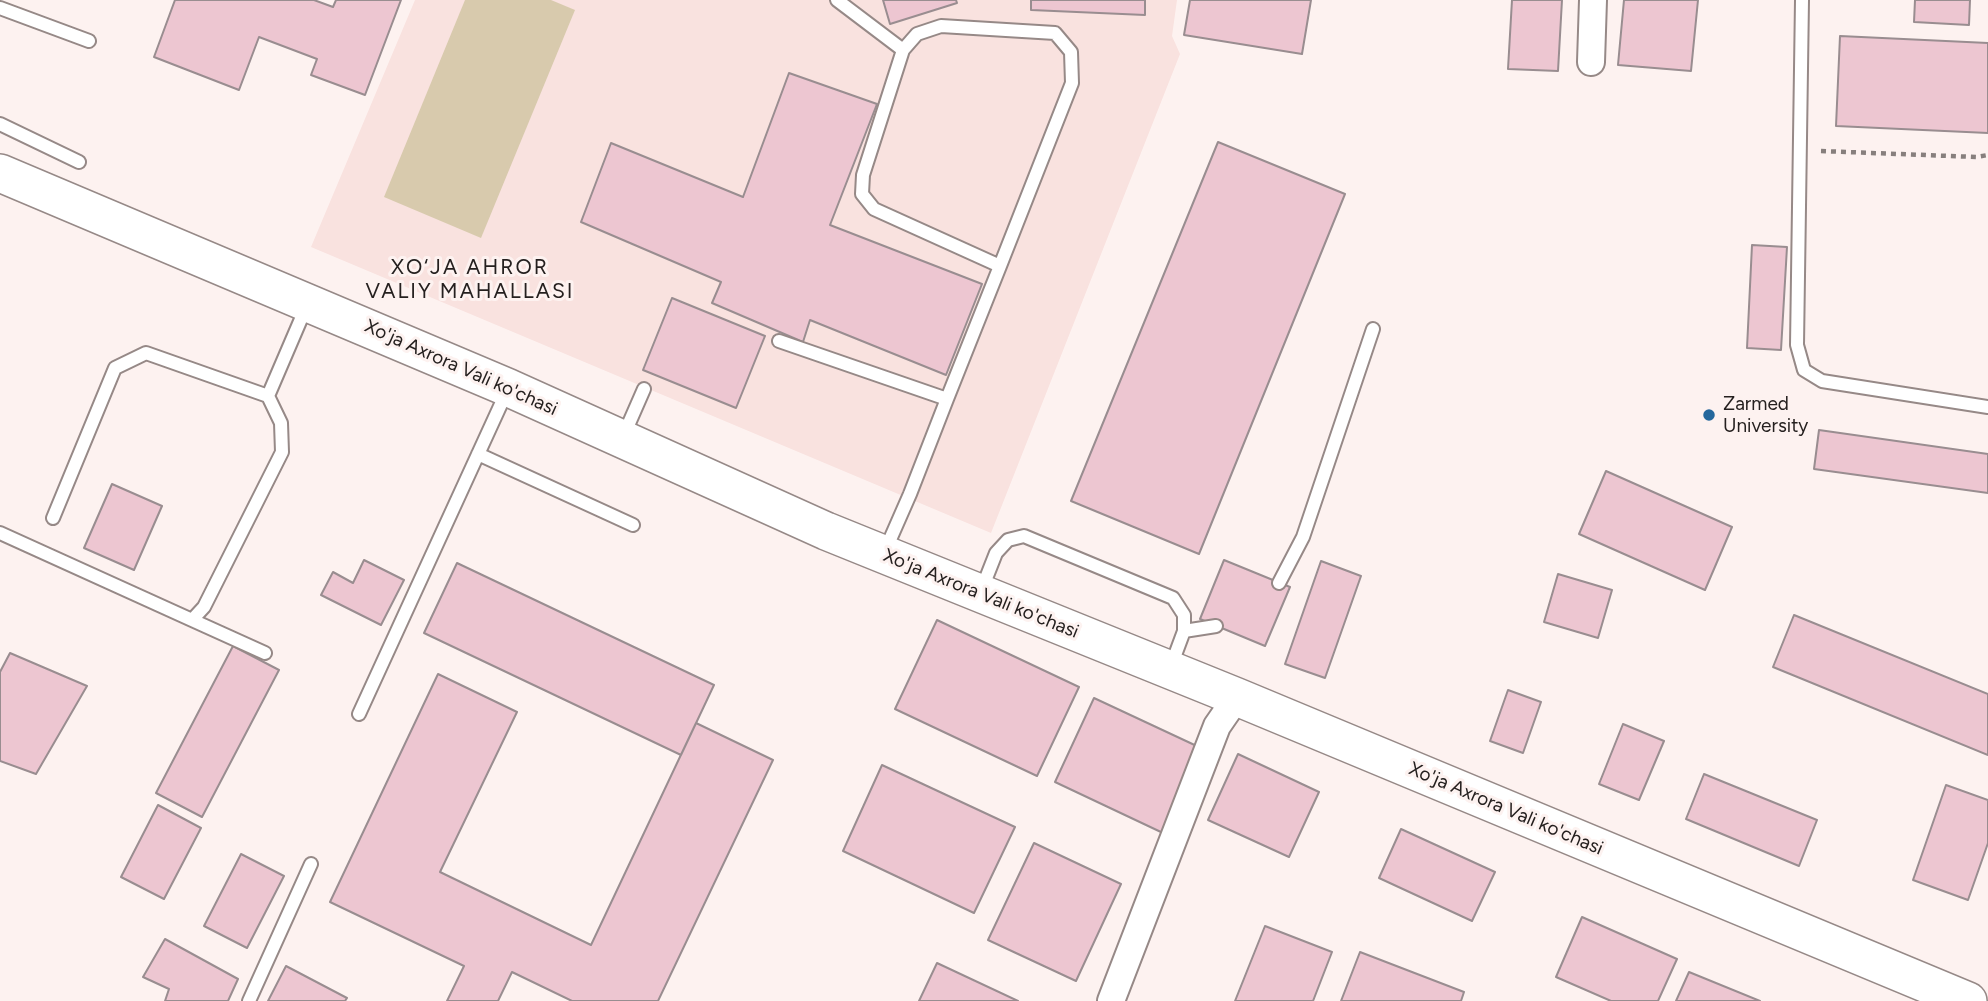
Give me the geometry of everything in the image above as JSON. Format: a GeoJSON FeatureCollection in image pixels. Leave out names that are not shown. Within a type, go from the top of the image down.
{"type":"FeatureCollection","features":[{"type":"Feature","properties":{"kind":"main road","name":"Xo'ja Axrora Vali ko'chasi"},"geometry":{"type":"LineString","coordinates":[[0,173],[509,388],[884,555],[1237,697],[1968,1001]]}},
{"type":"Feature","properties":{"kind":"street"},"geometry":{"type":"LineString","coordinates":[[1591,62],[1593,0]]}},
{"type":"Feature","properties":{"kind":"street"},"geometry":{"type":"LineString","coordinates":[[1111,1001],[1217,726],[1237,697]]}},
{"type":"Feature","properties":{"kind":"lane"},"geometry":{"type":"LineString","coordinates":[[837,0],[903,50]]}},
{"type":"Feature","properties":{"kind":"lane"},"geometry":{"type":"LineString","coordinates":[[1802,0],[1797,345],[1804,370],[1822,381],[1988,407]]}},
{"type":"Feature","properties":{"kind":"lane"},"geometry":{"type":"LineString","coordinates":[[0,8],[89,41]]}},
{"type":"Feature","properties":{"kind":"lane"},"geometry":{"type":"LineString","coordinates":[[884,555],[1000,266],[1072,83],[1071,52],[1055,33],[940,26],[917,34],[903,50],[863,175],[862,194],[874,209],[1000,266]]}},
{"type":"Feature","properties":{"kind":"lane"},"geometry":{"type":"LineString","coordinates":[[0,124],[79,162]]}},
{"type":"Feature","properties":{"kind":"lane"},"geometry":{"type":"LineString","coordinates":[[268,396],[308,302]]}},
{"type":"Feature","properties":{"kind":"lane"},"geometry":{"type":"LineString","coordinates":[[1279,583],[1303,537],[1373,329]]}},
{"type":"Feature","properties":{"kind":"lane"},"geometry":{"type":"LineString","coordinates":[[779,341],[947,399]]}},
{"type":"Feature","properties":{"kind":"lane"},"geometry":{"type":"LineString","coordinates":[[53,518],[115,368],[146,353],[268,396],[281,423],[282,452],[204,607],[192,620]]}},
{"type":"Feature","properties":{"kind":"lane"},"geometry":{"type":"LineString","coordinates":[[359,714],[509,388]]}},
{"type":"Feature","properties":{"kind":"lane"},"geometry":{"type":"LineString","coordinates":[[622,440],[644,389]]}},
{"type":"Feature","properties":{"kind":"lane"},"geometry":{"type":"LineString","coordinates":[[478,454],[634,526]]}},
{"type":"Feature","properties":{"kind":"lane"},"geometry":{"type":"LineString","coordinates":[[0,533],[265,653]]}},
{"type":"Feature","properties":{"kind":"lane"},"geometry":{"type":"LineString","coordinates":[[981,593],[996,553],[1008,540],[1024,536],[1173,598],[1184,615],[1184,631],[1170,670]]}},
{"type":"Feature","properties":{"kind":"lane"},"geometry":{"type":"LineString","coordinates":[[1184,631],[1216,626]]}},
{"type":"Feature","properties":{"kind":"lane"},"geometry":{"type":"LineString","coordinates":[[249,1001],[311,864]]}},
{"type":"Feature","properties":{"kind":"path"},"geometry":{"type":"LineString","coordinates":[[1800,150],[1976,157],[1988,155]]}},
{"type":"Feature","properties":{"kind":"shaded area"},"geometry":{"type":"Polygon","coordinates":[[[415,0],[1177,0],[1172,36],[1180,54],[991,533],[311,247],[415,0]]]}},
{"type":"Feature","properties":{"kind":"shaded area"},"geometry":{"type":"Polygon","coordinates":[[[465,0],[551,0],[575,10],[481,238],[384,197],[465,0]]]}},
{"type":"Feature","properties":{"kind":"building"},"geometry":{"type":"Polygon","coordinates":[[[175,0],[314,0],[333,7],[336,0],[401,0],[365,95],[311,75],[317,59],[259,37],[239,90],[154,57],[175,0]]]}},
{"type":"Feature","properties":{"kind":"building"},"geometry":{"type":"Polygon","coordinates":[[[883,0],[956,0],[957,3],[890,24],[883,0]]]}},
{"type":"Feature","properties":{"kind":"building"},"geometry":{"type":"Polygon","coordinates":[[[1031,0],[1145,0],[1145,15],[1031,10],[1031,0]]]}},
{"type":"Feature","properties":{"kind":"building"},"geometry":{"type":"Polygon","coordinates":[[[1190,0],[1311,0],[1302,54],[1184,35],[1190,0]]]}},
{"type":"Feature","properties":{"kind":"building"},"geometry":{"type":"Polygon","coordinates":[[[1512,0],[1562,0],[1558,71],[1508,69],[1512,0]]]}},
{"type":"Feature","properties":{"kind":"building"},"geometry":{"type":"Polygon","coordinates":[[[1624,0],[1698,0],[1691,71],[1618,65],[1624,0]]]}},
{"type":"Feature","properties":{"kind":"building"},"geometry":{"type":"Polygon","coordinates":[[[1915,0],[1970,0],[1969,25],[1914,22],[1915,0]]]}},
{"type":"Feature","properties":{"kind":"building"},"geometry":{"type":"Polygon","coordinates":[[[1840,36],[1988,43],[1988,133],[1836,126],[1840,36]]]}},
{"type":"Feature","properties":{"kind":"building"},"geometry":{"type":"Polygon","coordinates":[[[789,73],[877,104],[830,225],[982,284],[946,375],[810,320],[803,342],[712,303],[721,282],[581,222],[611,143],[743,197],[789,73]]]}},
{"type":"Feature","properties":{"kind":"building"},"geometry":{"type":"Polygon","coordinates":[[[1218,142],[1345,194],[1199,554],[1071,501],[1218,142]]]}},
{"type":"Feature","properties":{"kind":"building"},"geometry":{"type":"Polygon","coordinates":[[[1752,245],[1787,247],[1781,350],[1747,348],[1752,245]]]}},
{"type":"Feature","properties":{"kind":"building"},"geometry":{"type":"Polygon","coordinates":[[[672,298],[765,336],[736,408],[643,370],[672,298]]]}},
{"type":"Feature","properties":{"kind":"building"},"geometry":{"type":"Polygon","coordinates":[[[1819,430],[1988,454],[1988,493],[1814,469],[1819,430]]]}},
{"type":"Feature","properties":{"kind":"building"},"geometry":{"type":"Polygon","coordinates":[[[1606,471],[1732,527],[1705,590],[1579,534],[1606,471]]]}},
{"type":"Feature","properties":{"kind":"building"},"geometry":{"type":"Polygon","coordinates":[[[112,484],[162,506],[134,570],[84,548],[112,484]]]}},
{"type":"Feature","properties":{"kind":"building"},"geometry":{"type":"Polygon","coordinates":[[[364,560],[404,580],[381,625],[321,595],[333,572],[353,583],[364,560]]]}},
{"type":"Feature","properties":{"kind":"building"},"geometry":{"type":"Polygon","coordinates":[[[1224,560],[1290,587],[1265,646],[1200,619],[1224,560]]]}},
{"type":"Feature","properties":{"kind":"building"},"geometry":{"type":"Polygon","coordinates":[[[1321,561],[1361,576],[1325,678],[1285,664],[1321,561]]]}},
{"type":"Feature","properties":{"kind":"building"},"geometry":{"type":"Polygon","coordinates":[[[457,563],[714,685],[681,755],[424,633],[457,563]]]}},
{"type":"Feature","properties":{"kind":"building"},"geometry":{"type":"Polygon","coordinates":[[[1558,574],[1612,590],[1598,638],[1544,622],[1558,574]]]}},
{"type":"Feature","properties":{"kind":"building"},"geometry":{"type":"Polygon","coordinates":[[[1794,615],[1988,694],[1988,755],[1773,667],[1794,615]]]}},
{"type":"Feature","properties":{"kind":"building"},"geometry":{"type":"Polygon","coordinates":[[[937,620],[1079,687],[1037,776],[895,709],[937,620]]]}},
{"type":"Feature","properties":{"kind":"building"},"geometry":{"type":"Polygon","coordinates":[[[233,646],[279,670],[202,817],[156,793],[233,646]]]}},
{"type":"Feature","properties":{"kind":"building"},"geometry":{"type":"Polygon","coordinates":[[[10,653],[87,686],[36,774],[0,761],[0,672],[10,653]]]}},
{"type":"Feature","properties":{"kind":"building"},"geometry":{"type":"Polygon","coordinates":[[[438,674],[517,712],[440,872],[591,945],[696,723],[773,760],[658,1001],[572,1001],[512,972],[498,1001],[447,1001],[464,966],[330,902],[438,674]]]}},
{"type":"Feature","properties":{"kind":"building"},"geometry":{"type":"Polygon","coordinates":[[[1508,690],[1541,702],[1523,753],[1490,741],[1508,690]]]}},
{"type":"Feature","properties":{"kind":"building"},"geometry":{"type":"Polygon","coordinates":[[[1094,698],[1201,748],[1163,833],[1055,782],[1094,698]]]}},
{"type":"Feature","properties":{"kind":"building"},"geometry":{"type":"Polygon","coordinates":[[[1623,724],[1664,741],[1639,800],[1599,784],[1623,724]]]}},
{"type":"Feature","properties":{"kind":"building"},"geometry":{"type":"Polygon","coordinates":[[[1238,754],[1319,792],[1289,857],[1208,820],[1238,754]]]}},
{"type":"Feature","properties":{"kind":"building"},"geometry":{"type":"Polygon","coordinates":[[[882,765],[1015,827],[974,913],[843,851],[882,765]]]}},
{"type":"Feature","properties":{"kind":"building"},"geometry":{"type":"Polygon","coordinates":[[[1704,774],[1817,820],[1799,866],[1686,819],[1704,774]]]}},
{"type":"Feature","properties":{"kind":"building"},"geometry":{"type":"Polygon","coordinates":[[[1946,785],[1988,800],[1988,843],[1968,900],[1913,880],[1946,785]]]}},
{"type":"Feature","properties":{"kind":"building"},"geometry":{"type":"Polygon","coordinates":[[[158,805],[201,828],[164,899],[121,877],[158,805]]]}},
{"type":"Feature","properties":{"kind":"building"},"geometry":{"type":"Polygon","coordinates":[[[1401,829],[1495,872],[1472,921],[1379,878],[1401,829]]]}},
{"type":"Feature","properties":{"kind":"building"},"geometry":{"type":"Polygon","coordinates":[[[1034,843],[1121,884],[1076,981],[988,940],[1034,843]]]}},
{"type":"Feature","properties":{"kind":"building"},"geometry":{"type":"Polygon","coordinates":[[[241,854],[284,876],[247,948],[204,926],[241,854]]]}},
{"type":"Feature","properties":{"kind":"building"},"geometry":{"type":"Polygon","coordinates":[[[1582,917],[1677,959],[1658,1001],[1611,1001],[1556,977],[1582,917]]]}},
{"type":"Feature","properties":{"kind":"building"},"geometry":{"type":"Polygon","coordinates":[[[1265,926],[1332,952],[1313,1001],[1235,1001],[1265,926]]]}},
{"type":"Feature","properties":{"kind":"building"},"geometry":{"type":"Polygon","coordinates":[[[165,939],[238,979],[228,1001],[165,1001],[169,989],[143,977],[165,939]]]}},
{"type":"Feature","properties":{"kind":"building"},"geometry":{"type":"Polygon","coordinates":[[[1360,952],[1464,992],[1461,1001],[1341,1001],[1360,952]]]}},
{"type":"Feature","properties":{"kind":"building"},"geometry":{"type":"Polygon","coordinates":[[[937,963],[1018,1001],[919,1001],[937,963]]]}},
{"type":"Feature","properties":{"kind":"building"},"geometry":{"type":"Polygon","coordinates":[[[286,966],[347,998],[345,1001],[268,1001],[286,966]]]}},
{"type":"Feature","properties":{"kind":"building"},"geometry":{"type":"Polygon","coordinates":[[[1689,972],[1760,1001],[1676,1001],[1689,972]]]}},
{"type":"Feature","properties":{"kind":"place","name":"Zarmed University"},"geometry":{"type":"Point","coordinates":[1709,415]}},
{"type":"Feature","properties":{"kind":"district","name":"XO‘JA AHROR VALIY MAHALLASI"},"geometry":{"type":"Point","coordinates":[470,280]}}]}
